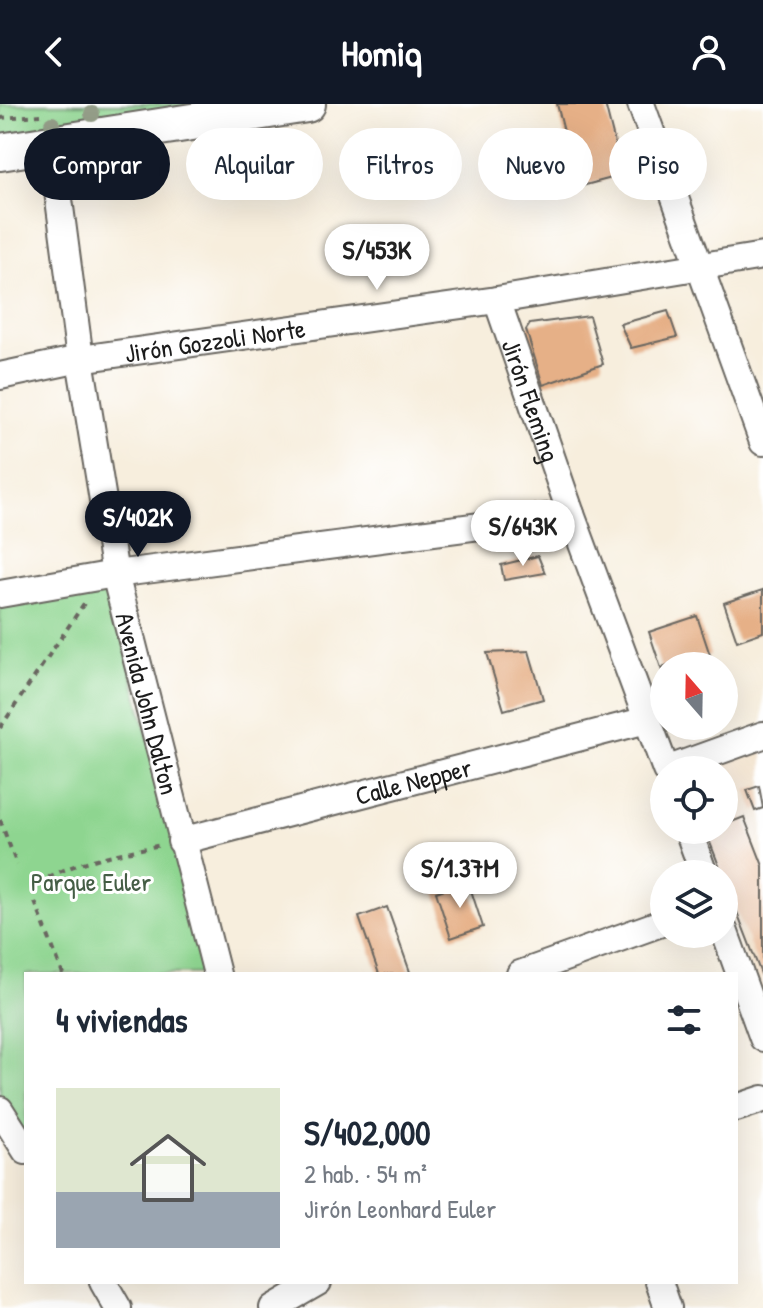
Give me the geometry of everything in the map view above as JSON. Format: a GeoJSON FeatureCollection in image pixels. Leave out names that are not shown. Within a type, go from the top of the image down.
{"type":"FeatureCollection","features":[{"type":"Feature","properties":{"kind":"main road"},"geometry":{"type":"LineString","coordinates":[[161,128],[307,104]]}},
{"type":"Feature","properties":{"kind":"main road"},"geometry":{"type":"LineString","coordinates":[[0,152],[24,149]]}},
{"type":"Feature","properties":{"kind":"street"},"geometry":{"type":"LineString","coordinates":[[641,104],[763,442]]}},
{"type":"Feature","properties":{"kind":"street","name":"Avenida John Dalton"},"geometry":{"type":"LineString","coordinates":[[59,200],[108,576],[216,972]]}},
{"type":"Feature","properties":{"kind":"street","name":"Jirón Gozzoli Norte"},"geometry":{"type":"LineString","coordinates":[[0,376],[80,359],[497,300],[763,256]]}},
{"type":"Feature","properties":{"kind":"street","name":"Jirón Fleming"},"geometry":{"type":"LineString","coordinates":[[497,300],[571,514],[661,756]]}},
{"type":"Feature","properties":{"kind":"street"},"geometry":{"type":"LineString","coordinates":[[0,594],[108,576],[571,514]]}},
{"type":"Feature","properties":{"kind":"street","name":"Calle Nepper"},"geometry":{"type":"LineString","coordinates":[[181,841],[647,720]]}},
{"type":"Feature","properties":{"kind":"street"},"geometry":{"type":"LineString","coordinates":[[705,756],[763,735]]}},
{"type":"Feature","properties":{"kind":"street"},"geometry":{"type":"LineString","coordinates":[[526,972],[650,927]]}},
{"type":"Feature","properties":{"kind":"street"},"geometry":{"type":"LineString","coordinates":[[730,948],[763,1038]]}},
{"type":"Feature","properties":{"kind":"street"},"geometry":{"type":"LineString","coordinates":[[738,1107],[763,1099]]}},
{"type":"Feature","properties":{"kind":"street"},"geometry":{"type":"LineString","coordinates":[[0,1110],[24,1148]]}},
{"type":"Feature","properties":{"kind":"street"},"geometry":{"type":"LineString","coordinates":[[104,1284],[118,1308]]}},
{"type":"Feature","properties":{"kind":"street"},"geometry":{"type":"LineString","coordinates":[[273,1308],[315,1284]]}},
{"type":"Feature","properties":{"kind":"street"},"geometry":{"type":"LineString","coordinates":[[660,1284],[668,1308]]}},
{"type":"Feature","properties":{"kind":"path"},"geometry":{"type":"LineString","coordinates":[[0,728],[108,576]]}},
{"type":"Feature","properties":{"kind":"path"},"geometry":{"type":"LineString","coordinates":[[0,820],[17,865]]}},
{"type":"Feature","properties":{"kind":"path"},"geometry":{"type":"LineString","coordinates":[[38,883],[60,870],[89,860],[181,841]]}},
{"type":"Feature","properties":{"kind":"path"},"geometry":{"type":"LineString","coordinates":[[35,902],[62,972]]}},
{"type":"Feature","properties":{"kind":"shaded area"},"geometry":{"type":"Polygon","coordinates":[[[763,742],[763,1005],[738,936],[738,860],[710,860],[704,844],[738,844],[738,756],[726,756],[763,742]]]}},
{"type":"Feature","properties":{"kind":"green space"},"geometry":{"type":"Polygon","coordinates":[[[0,104],[252,104],[63,128],[24,128],[24,133],[0,136],[0,104]]]}},
{"type":"Feature","properties":{"kind":"green space","name":"Parque Euler"},"geometry":{"type":"Polygon","coordinates":[[[108,582],[208,972],[24,972],[24,1133],[0,1095],[0,600],[108,582]]]}},
{"type":"Feature","properties":{"kind":"building"},"geometry":{"type":"Polygon","coordinates":[[[557,104],[605,104],[611,128],[609,179],[593,183],[593,128],[563,128],[557,104]]]}},
{"type":"Feature","properties":{"kind":"building"},"geometry":{"type":"Polygon","coordinates":[[[668,311],[677,337],[631,348],[620,324],[668,311]]]}},
{"type":"Feature","properties":{"kind":"building"},"geometry":{"type":"Polygon","coordinates":[[[589,316],[603,364],[543,385],[526,330],[530,324],[589,316]]]}},
{"type":"Feature","properties":{"kind":"building"},"geometry":{"type":"Polygon","coordinates":[[[538,556],[545,573],[504,580],[501,565],[538,556]]]}},
{"type":"Feature","properties":{"kind":"building"},"geometry":{"type":"Polygon","coordinates":[[[763,590],[763,632],[737,641],[724,603],[763,590]]]}},
{"type":"Feature","properties":{"kind":"building"},"geometry":{"type":"Polygon","coordinates":[[[697,616],[709,652],[656,652],[649,632],[697,616]]]}},
{"type":"Feature","properties":{"kind":"building"},"geometry":{"type":"Polygon","coordinates":[[[529,651],[543,699],[504,710],[487,653],[529,651]]]}},
{"type":"Feature","properties":{"kind":"building"},"geometry":{"type":"Polygon","coordinates":[[[759,786],[763,808],[755,811],[747,790],[759,786]]]}},
{"type":"Feature","properties":{"kind":"building"},"geometry":{"type":"Polygon","coordinates":[[[744,817],[763,866],[763,979],[738,915],[738,860],[717,860],[711,844],[738,844],[738,819],[744,817]]]}},
{"type":"Feature","properties":{"kind":"building"},"geometry":{"type":"Polygon","coordinates":[[[468,881],[483,927],[451,938],[436,892],[468,881]]]}},
{"type":"Feature","properties":{"kind":"building"},"geometry":{"type":"Polygon","coordinates":[[[387,907],[410,972],[378,972],[359,917],[387,907]]]}}]}
